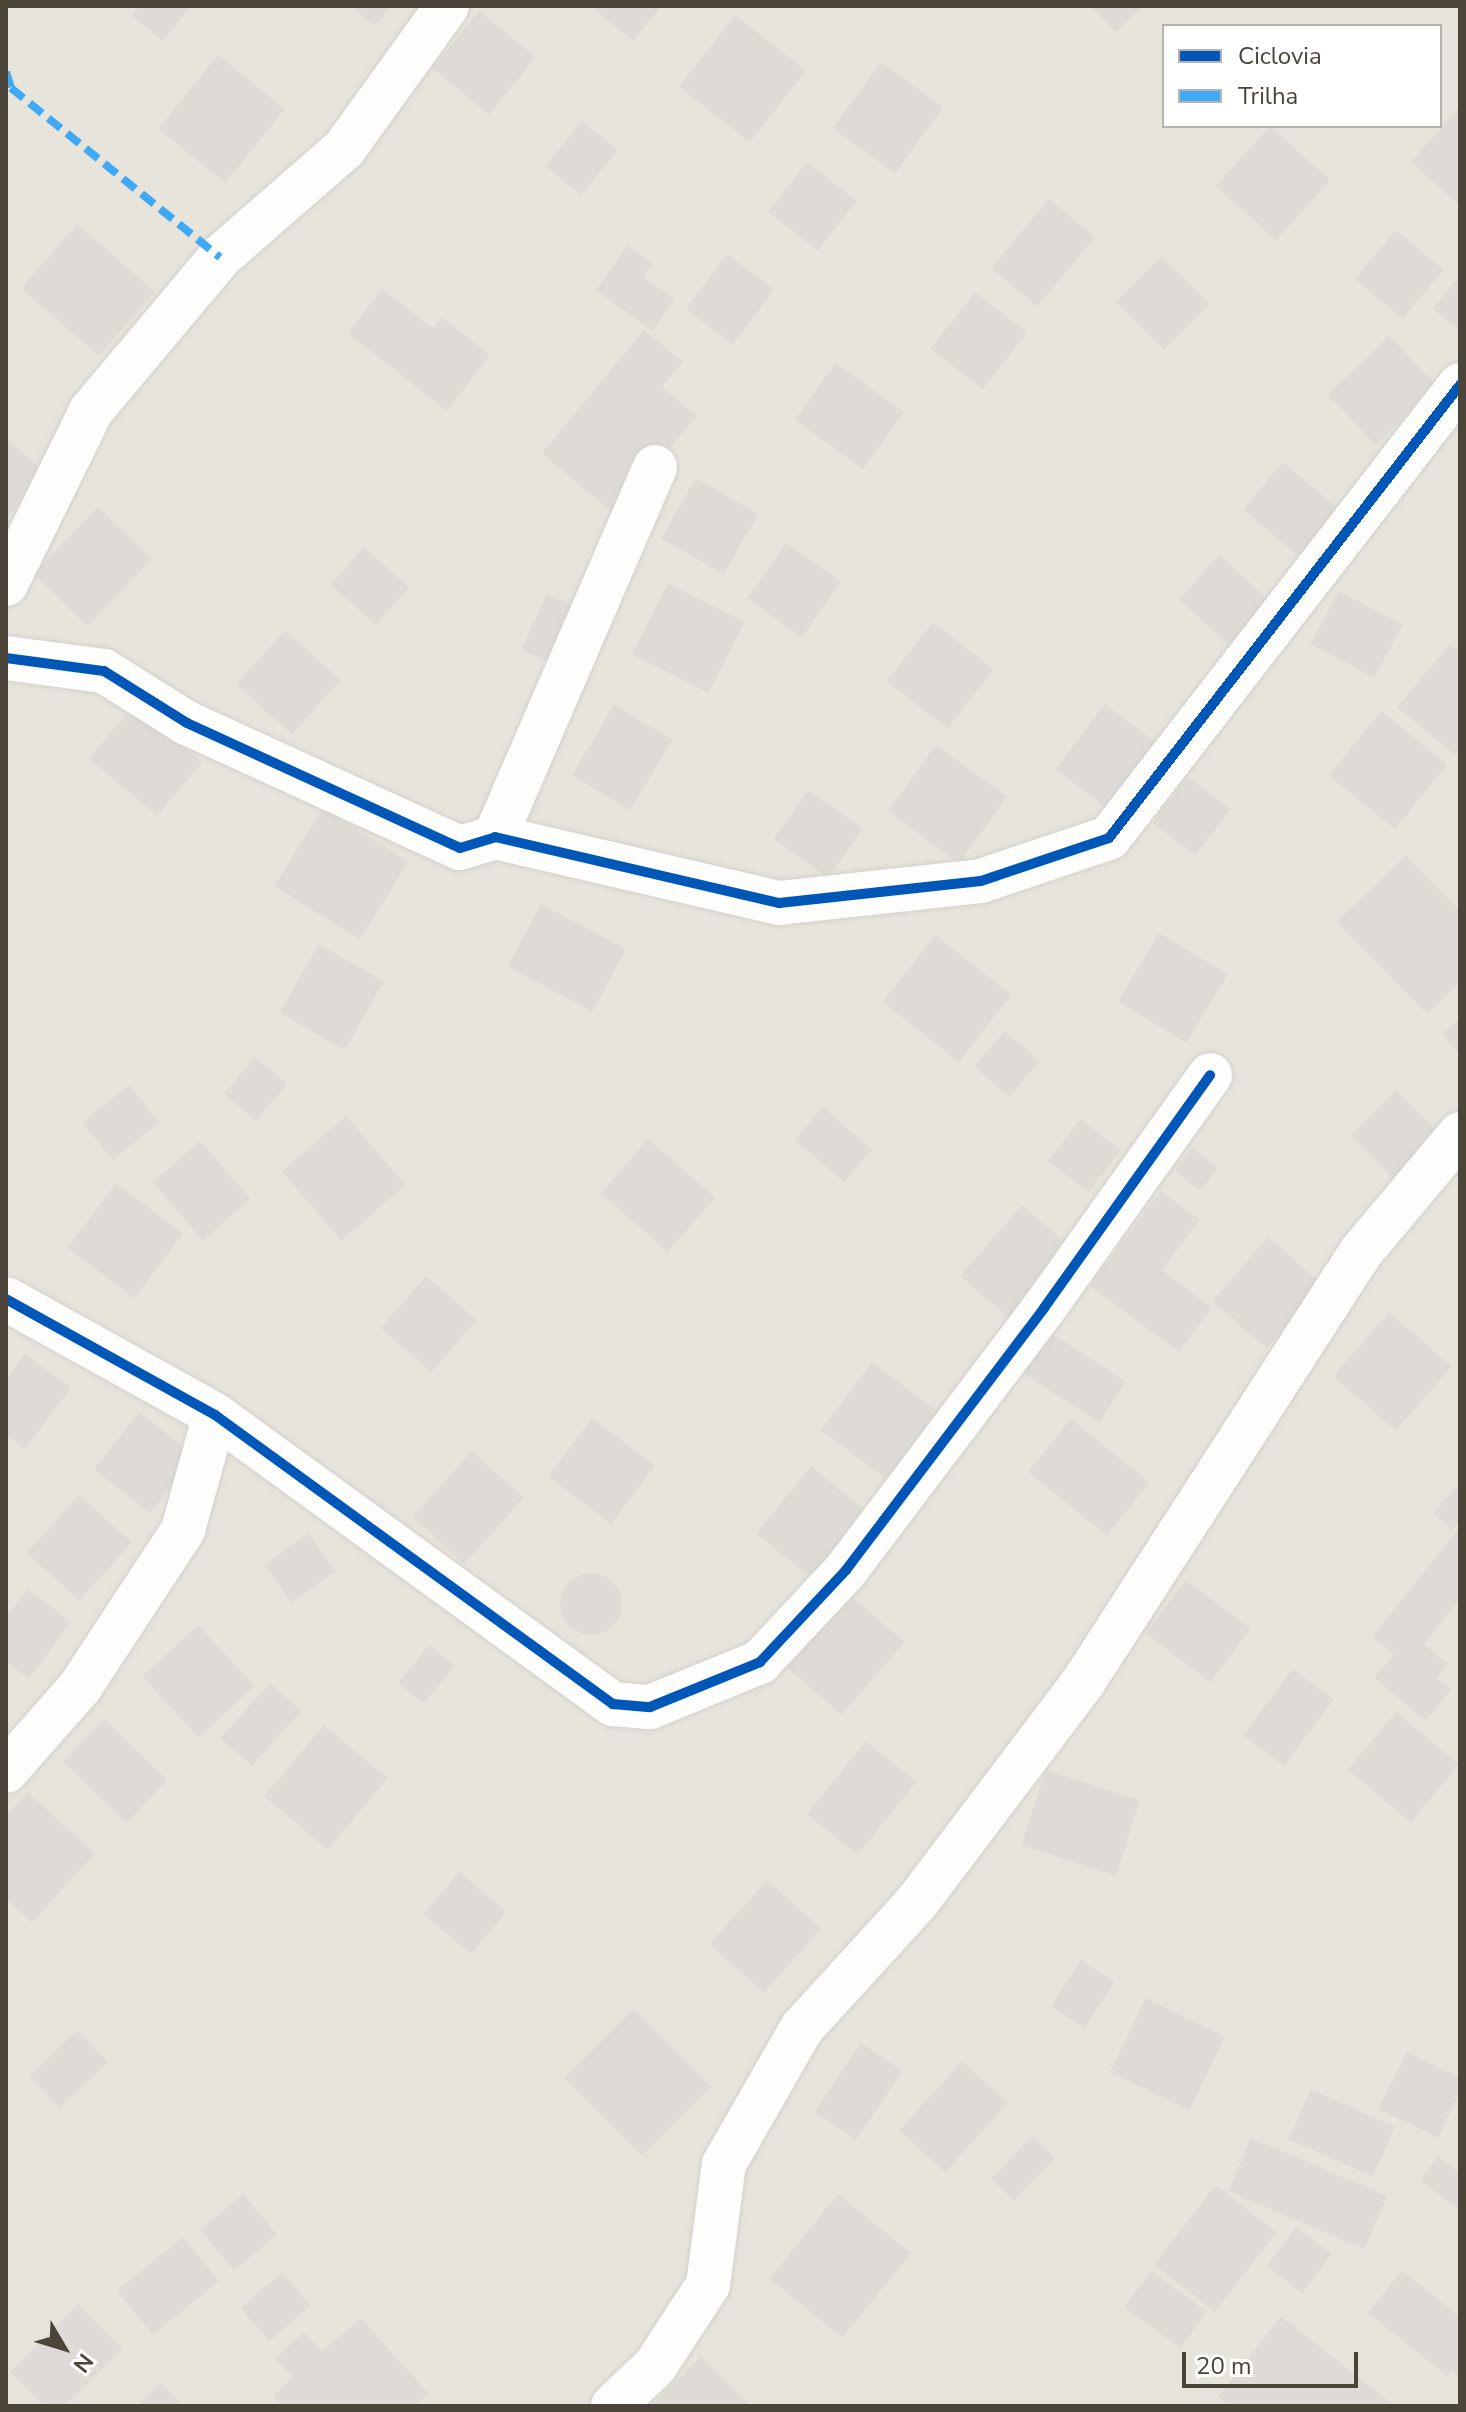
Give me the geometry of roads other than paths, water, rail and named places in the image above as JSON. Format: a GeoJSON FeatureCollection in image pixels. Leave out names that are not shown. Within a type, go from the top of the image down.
{"type":"FeatureCollection","features":[{"type":"Feature","properties":{"kind":"street"},"geometry":{"type":"LineString","coordinates":[[6,584],[91,411],[220,257],[344,149],[447,6]]}},
{"type":"Feature","properties":{"kind":"street"},"geometry":{"type":"LineString","coordinates":[[6,658],[104,671],[187,723],[460,848],[495,837],[779,903],[981,881],[1109,838],[1460,385]]}},
{"type":"Feature","properties":{"kind":"street"},"geometry":{"type":"LineString","coordinates":[[495,837],[655,467]]}},
{"type":"Feature","properties":{"kind":"street"},"geometry":{"type":"LineString","coordinates":[[6,1299],[215,1415],[613,1704],[650,1707],[760,1662],[846,1570],[1044,1308],[1210,1075]]}},
{"type":"Feature","properties":{"kind":"street"},"geometry":{"type":"LineString","coordinates":[[613,2406],[655,2366],[708,2285],[724,2164],[802,2028],[917,1902],[1084,1681],[1361,1252],[1460,1134]]}},
{"type":"Feature","properties":{"kind":"street"},"geometry":{"type":"LineString","coordinates":[[6,1771],[80,1687],[183,1530],[215,1415]]}}]}
